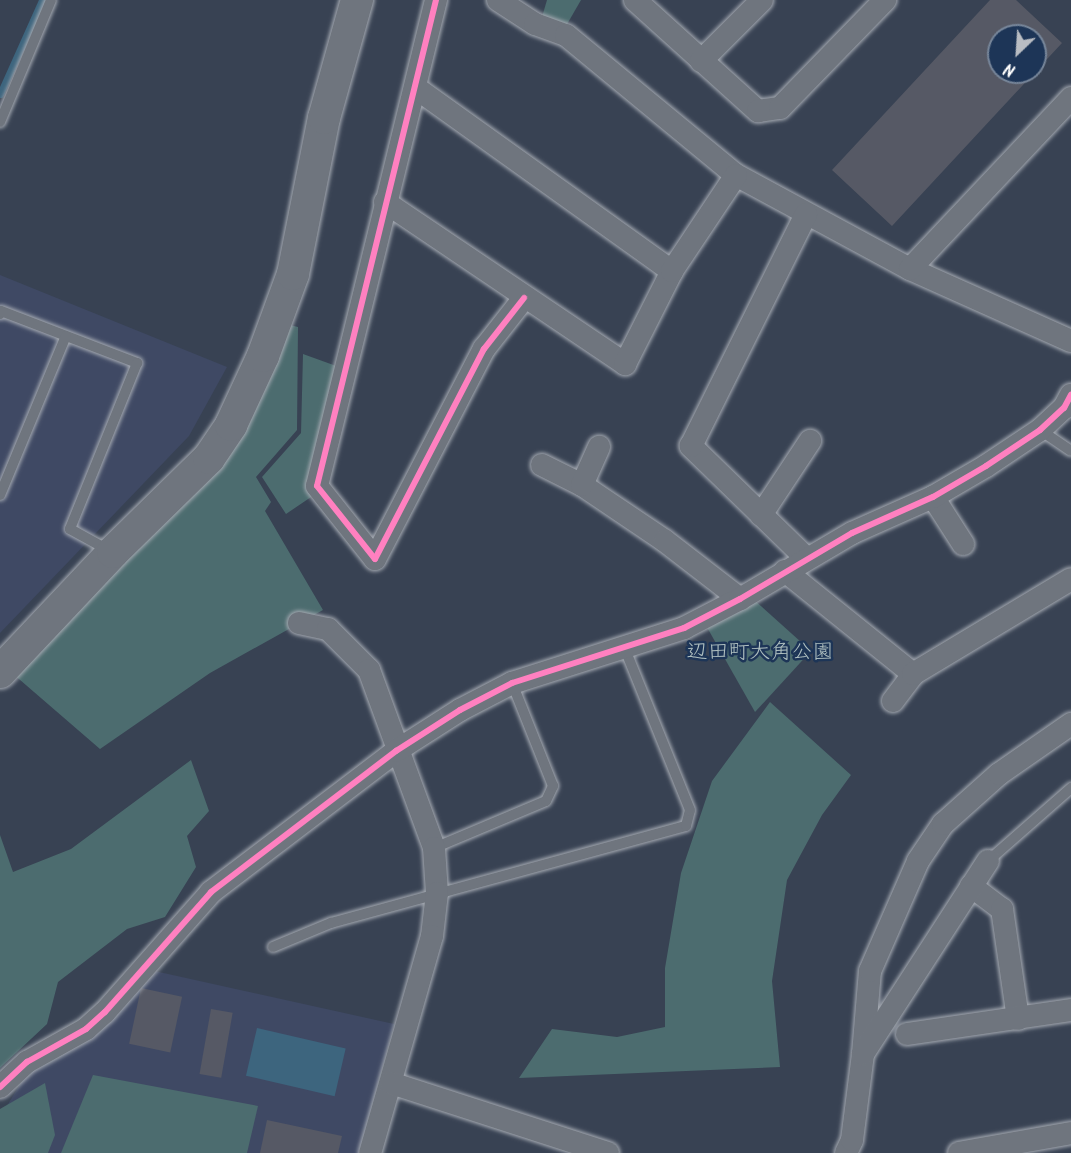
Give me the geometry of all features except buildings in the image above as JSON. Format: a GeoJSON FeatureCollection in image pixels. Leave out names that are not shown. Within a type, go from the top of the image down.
{"type":"FeatureCollection","features":[{"type":"Feature","properties":{"kind":"street"},"geometry":{"type":"LineString","coordinates":[[0,672],[113,552],[209,458],[231,425],[263,357],[293,274],[324,118],[357,0]]}},
{"type":"Feature","properties":{"kind":"street"},"geometry":{"type":"LineString","coordinates":[[436,0],[317,486],[375,559],[483,349],[524,298]]}},
{"type":"Feature","properties":{"kind":"street"},"geometry":{"type":"LineString","coordinates":[[498,0],[535,24],[566,35],[736,175],[910,269],[1071,340]]}},
{"type":"Feature","properties":{"kind":"street"},"geometry":{"type":"LineString","coordinates":[[635,0],[758,111],[780,108],[885,0]]}},
{"type":"Feature","properties":{"kind":"street"},"geometry":{"type":"LineString","coordinates":[[701,61],[762,0]]}},
{"type":"Feature","properties":{"kind":"street"},"geometry":{"type":"LineString","coordinates":[[416,87],[672,271]]}},
{"type":"Feature","properties":{"kind":"street"},"geometry":{"type":"LineString","coordinates":[[910,269],[1071,98]]}},
{"type":"Feature","properties":{"kind":"street"},"geometry":{"type":"LineString","coordinates":[[385,202],[524,298],[625,364],[672,271],[736,175]]}},
{"type":"Feature","properties":{"kind":"street"},"geometry":{"type":"LineString","coordinates":[[806,214],[691,446],[806,558]]}},
{"type":"Feature","properties":{"kind":"street"},"geometry":{"type":"LineString","coordinates":[[0,1088],[27,1062],[86,1029],[105,1012],[211,892],[396,751],[460,710],[512,683],[625,649],[684,628],[740,599],[806,558],[933,497],[1040,430],[1064,408],[1071,395]]}},
{"type":"Feature","properties":{"kind":"street"},"geometry":{"type":"LineString","coordinates":[[761,515],[810,441]]}},
{"type":"Feature","properties":{"kind":"street"},"geometry":{"type":"LineString","coordinates":[[582,485],[599,447]]}},
{"type":"Feature","properties":{"kind":"street"},"geometry":{"type":"LineString","coordinates":[[542,465],[582,485],[665,541],[740,599]]}},
{"type":"Feature","properties":{"kind":"street"},"geometry":{"type":"LineString","coordinates":[[933,497],[963,544]]}},
{"type":"Feature","properties":{"kind":"street"},"geometry":{"type":"LineString","coordinates":[[785,571],[914,674]]}},
{"type":"Feature","properties":{"kind":"street"},"geometry":{"type":"LineString","coordinates":[[893,701],[914,674],[1071,579]]}},
{"type":"Feature","properties":{"kind":"street"},"geometry":{"type":"LineString","coordinates":[[299,623],[328,629],[369,670],[396,751],[434,848],[437,893],[432,936],[370,1153]]}},
{"type":"Feature","properties":{"kind":"street"},"geometry":{"type":"LineString","coordinates":[[846,1153],[852,1140],[863,1054],[870,971],[918,861],[943,824],[999,774],[1071,724]]}},
{"type":"Feature","properties":{"kind":"street"},"geometry":{"type":"LineString","coordinates":[[863,1054],[988,861]]}},
{"type":"Feature","properties":{"kind":"street"},"geometry":{"type":"LineString","coordinates":[[971,886],[1002,909],[1018,1019]]}},
{"type":"Feature","properties":{"kind":"street"},"geometry":{"type":"LineString","coordinates":[[907,1034],[1071,1010]]}},
{"type":"Feature","properties":{"kind":"street"},"geometry":{"type":"LineString","coordinates":[[391,1083],[608,1153]]}},
{"type":"Feature","properties":{"kind":"street"},"geometry":{"type":"LineString","coordinates":[[959,1153],[1071,1133]]}},
{"type":"Feature","properties":{"kind":"lane"},"geometry":{"type":"LineString","coordinates":[[0,122],[51,0]]}},
{"type":"Feature","properties":{"kind":"lane"},"geometry":{"type":"LineString","coordinates":[[0,314],[1,311],[137,363],[70,529],[113,552]]}},
{"type":"Feature","properties":{"kind":"lane"},"geometry":{"type":"LineString","coordinates":[[0,495],[66,336]]}},
{"type":"Feature","properties":{"kind":"lane"},"geometry":{"type":"LineString","coordinates":[[1040,430],[1071,451]]}},
{"type":"Feature","properties":{"kind":"lane"},"geometry":{"type":"LineString","coordinates":[[273,947],[331,923],[686,826],[690,810],[625,649]]}},
{"type":"Feature","properties":{"kind":"lane"},"geometry":{"type":"LineString","coordinates":[[434,848],[546,801],[553,786],[512,683]]}},
{"type":"Feature","properties":{"kind":"lane"},"geometry":{"type":"LineString","coordinates":[[988,861],[1071,788]]}},
{"type":"Feature","properties":{"kind":"shaded area"},"geometry":{"type":"Polygon","coordinates":[[[0,275],[227,367],[189,436],[0,633],[0,275]]]}},
{"type":"Feature","properties":{"kind":"shaded area"},"geometry":{"type":"Polygon","coordinates":[[[150,970],[394,1024],[359,1153],[0,1153],[0,1117],[31,1067],[150,970]]]}},
{"type":"Feature","properties":{"kind":"shaded area"},"geometry":{"type":"Polygon","coordinates":[[[257,1028],[346,1048],[335,1096],[246,1076],[257,1028]]]}},
{"type":"Feature","properties":{"kind":"green space"},"geometry":{"type":"Polygon","coordinates":[[[547,0],[581,0],[566,26],[542,17],[547,0]]]}},
{"type":"Feature","properties":{"kind":"green space"},"geometry":{"type":"Polygon","coordinates":[[[286,324],[298,327],[297,430],[256,477],[271,502],[265,511],[323,610],[210,673],[100,749],[12,673],[169,511],[252,418],[286,324]]]}},
{"type":"Feature","properties":{"kind":"green space"},"geometry":{"type":"Polygon","coordinates":[[[303,354],[339,367],[317,493],[286,514],[262,477],[301,433],[303,354]]]}},
{"type":"Feature","properties":{"kind":"green space","name":"辺田町大角公園"},"geometry":{"type":"Polygon","coordinates":[[[752,598],[811,651],[755,712],[704,622],[752,598]]]}},
{"type":"Feature","properties":{"kind":"green space"},"geometry":{"type":"Polygon","coordinates":[[[770,702],[851,775],[822,815],[787,880],[772,981],[780,1067],[519,1078],[552,1029],[617,1037],[665,1027],[665,968],[681,873],[712,781],[770,702]]]}},
{"type":"Feature","properties":{"kind":"green space"},"geometry":{"type":"Polygon","coordinates":[[[191,760],[209,811],[187,836],[196,867],[165,917],[127,929],[58,982],[47,1024],[0,1068],[0,835],[13,872],[71,849],[191,760]]]}},
{"type":"Feature","properties":{"kind":"green space"},"geometry":{"type":"Polygon","coordinates":[[[93,1075],[258,1106],[247,1153],[61,1153],[93,1075]]]}},
{"type":"Feature","properties":{"kind":"green space"},"geometry":{"type":"Polygon","coordinates":[[[45,1083],[55,1135],[48,1153],[0,1153],[0,1109],[45,1083]]]}},
{"type":"Feature","properties":{"kind":"waterway"},"geometry":{"type":"LineString","coordinates":[[0,94],[42,0]]}},
{"type":"Feature","properties":{"kind":"cycle path"},"geometry":{"type":"LineString","coordinates":[[436,0],[317,486],[375,559],[484,349],[524,298]]}},
{"type":"Feature","properties":{"kind":"cycle path"},"geometry":{"type":"LineString","coordinates":[[0,1087],[27,1062],[86,1029],[105,1012],[211,892],[396,751],[460,710],[512,683],[684,628],[740,599],[852,533],[933,497],[986,466],[1040,430],[1064,408],[1071,395]]}}]}
